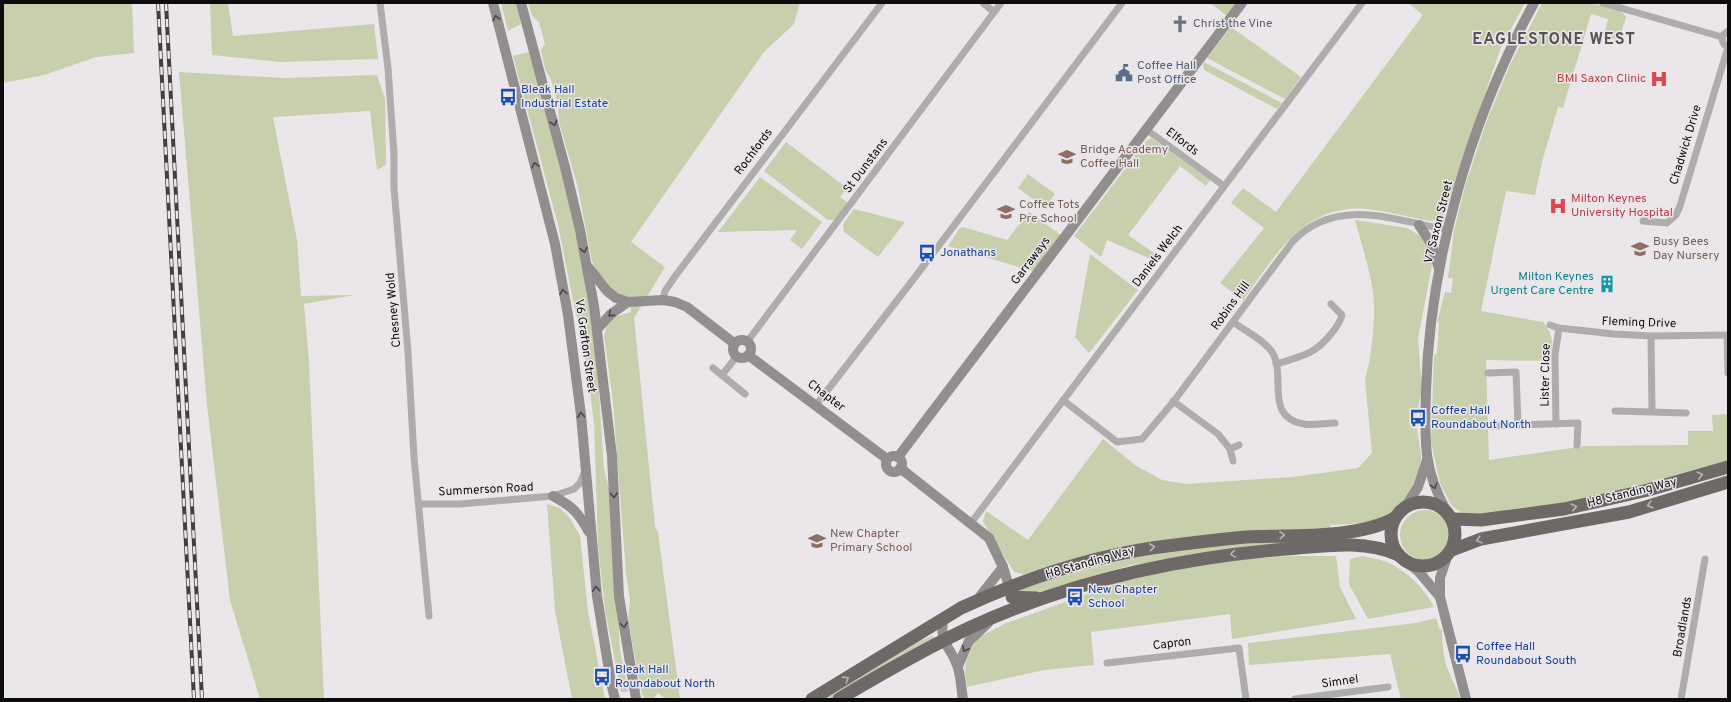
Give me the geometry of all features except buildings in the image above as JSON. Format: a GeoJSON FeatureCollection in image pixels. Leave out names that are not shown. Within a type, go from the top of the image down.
{"type":"FeatureCollection","features":[{"type":"Feature","properties":{"kind":"highway","name":"H8 Standing Way"},"geometry":{"type":"LineString","coordinates":[[1449,514],[1481,520],[1535,514],[1648,490],[1728,468]]}},
{"type":"Feature","properties":{"kind":"highway","name":"H8 Standing Way"},"geometry":{"type":"LineString","coordinates":[[1449,554],[1481,539],[1629,512],[1728,482]]}},
{"type":"Feature","properties":{"kind":"highway"},"geometry":{"type":"LineString","coordinates":[[1422,501],[1431,502],[1449,514],[1456,535],[1449,554],[1432,565],[1424,567],[1403,559],[1393,547],[1391,527],[1395,518],[1406,506],[1422,501]]}},
{"type":"Feature","properties":{"kind":"highway","name":"H8 Standing Way"},"geometry":{"type":"LineString","coordinates":[[812,699],[916,636],[942,630],[972,631],[995,618],[1044,598],[1078,587],[1156,567],[1328,539],[1383,524],[1395,518]]}},
{"type":"Feature","properties":{"kind":"highway","name":"H8 Standing Way"},"geometry":{"type":"LineString","coordinates":[[839,699],[903,661],[942,630],[961,608],[981,597],[1011,592],[1075,566],[1132,550],[1245,537],[1328,539],[1384,549],[1403,559]]}},
{"type":"Feature","properties":{"kind":"highway"},"geometry":{"type":"LineString","coordinates":[[1011,592],[1044,598]]}},
{"type":"Feature","properties":{"kind":"street","name":"Chesney Wold"},"geometry":{"type":"LineString","coordinates":[[380,3],[388,68],[394,154],[394,188],[408,352],[414,457],[420,504],[430,616]]}},
{"type":"Feature","properties":{"kind":"street","name":"V6 Grafton Street"},"geometry":{"type":"LineString","coordinates":[[493,3],[555,244],[577,372],[597,596],[611,683],[615,698]]}},
{"type":"Feature","properties":{"kind":"street","name":"V6 Grafton Street"},"geometry":{"type":"LineString","coordinates":[[521,3],[531,46],[566,171],[586,265],[597,329],[612,456],[619,596],[636,696]]}},
{"type":"Feature","properties":{"kind":"street","name":"Rochfords"},"geometry":{"type":"LineString","coordinates":[[663,300],[665,291],[676,275],[882,3]]}},
{"type":"Feature","properties":{"kind":"street"},"geometry":{"type":"LineString","coordinates":[[983,3],[994,12]]}},
{"type":"Feature","properties":{"kind":"street","name":"St Dunstans"},"geometry":{"type":"LineString","coordinates":[[747,342],[1001,3]]}},
{"type":"Feature","properties":{"kind":"street"},"geometry":{"type":"LineString","coordinates":[[816,405],[909,285],[1122,3]]}},
{"type":"Feature","properties":{"kind":"street","name":"Garraways"},"geometry":{"type":"LineString","coordinates":[[898,457],[1242,3]]}},
{"type":"Feature","properties":{"kind":"street","name":"Daniels Welch"},"geometry":{"type":"LineString","coordinates":[[971,523],[1362,3]]}},
{"type":"Feature","properties":{"kind":"street","name":"V7 Saxon Street"},"geometry":{"type":"LineString","coordinates":[[1449,514],[1436,493],[1427,460],[1425,423],[1431,321],[1448,230],[1470,151],[1491,96],[1534,3]]}},
{"type":"Feature","properties":{"kind":"street"},"geometry":{"type":"LineString","coordinates":[[1603,3],[1722,37]]}},
{"type":"Feature","properties":{"kind":"street"},"geometry":{"type":"LineString","coordinates":[[1722,37],[1728,31]]}},
{"type":"Feature","properties":{"kind":"street"},"geometry":{"type":"LineString","coordinates":[[1722,37],[1724,44],[1728,47]]}},
{"type":"Feature","properties":{"kind":"street","name":"Chadwick Drive"},"geometry":{"type":"LineString","coordinates":[[1643,221],[1667,223],[1676,216],[1728,47]]}},
{"type":"Feature","properties":{"kind":"street","name":"Elfords"},"geometry":{"type":"LineString","coordinates":[[1147,130],[1224,186]]}},
{"type":"Feature","properties":{"kind":"street","name":"Robins Hill"},"geometry":{"type":"LineString","coordinates":[[1063,400],[1117,442],[1142,439],[1173,401],[1293,241],[1312,225],[1330,217],[1345,214],[1367,215],[1448,230]]}},
{"type":"Feature","properties":{"kind":"street"},"geometry":{"type":"LineString","coordinates":[[1419,225],[1432,245],[1440,273]]}},
{"type":"Feature","properties":{"kind":"street"},"geometry":{"type":"LineString","coordinates":[[586,265],[607,291],[616,298],[628,302]]}},
{"type":"Feature","properties":{"kind":"street"},"geometry":{"type":"LineString","coordinates":[[597,329],[610,314],[628,302],[640,300],[663,300],[675,302],[687,307],[735,344]]}},
{"type":"Feature","properties":{"kind":"street"},"geometry":{"type":"LineString","coordinates":[[1276,364],[1298,357],[1320,347],[1340,323],[1342,315],[1331,304]]}},
{"type":"Feature","properties":{"kind":"street"},"geometry":{"type":"LineString","coordinates":[[1233,322],[1264,344],[1272,352],[1276,364],[1279,403],[1285,414],[1294,421],[1305,424],[1335,423]]}},
{"type":"Feature","properties":{"kind":"street","name":"Fleming Drive"},"geometry":{"type":"LineString","coordinates":[[1550,325],[1559,328],[1651,336],[1728,335]]}},
{"type":"Feature","properties":{"kind":"street","name":"Lister Close"},"geometry":{"type":"LineString","coordinates":[[1556,424],[1556,355],[1559,328]]}},
{"type":"Feature","properties":{"kind":"street"},"geometry":{"type":"LineString","coordinates":[[1728,335],[1728,373]]}},
{"type":"Feature","properties":{"kind":"street"},"geometry":{"type":"LineString","coordinates":[[1651,336],[1652,411]]}},
{"type":"Feature","properties":{"kind":"street"},"geometry":{"type":"LineString","coordinates":[[739,341],[747,342],[751,350],[748,355],[742,358],[737,356],[734,349],[735,344],[739,341]]}},
{"type":"Feature","properties":{"kind":"street","name":"Chapter"},"geometry":{"type":"LineString","coordinates":[[748,355],[887,459]]}},
{"type":"Feature","properties":{"kind":"street"},"geometry":{"type":"LineString","coordinates":[[722,375],[737,356]]}},
{"type":"Feature","properties":{"kind":"street"},"geometry":{"type":"LineString","coordinates":[[713,368],[745,394]]}},
{"type":"Feature","properties":{"kind":"street"},"geometry":{"type":"LineString","coordinates":[[1488,373],[1516,372],[1518,425]]}},
{"type":"Feature","properties":{"kind":"street"},"geometry":{"type":"LineString","coordinates":[[1173,401],[1218,434],[1230,449],[1233,461]]}},
{"type":"Feature","properties":{"kind":"street"},"geometry":{"type":"LineString","coordinates":[[1615,410],[1686,413]]}},
{"type":"Feature","properties":{"kind":"street","name":"Lister Close"},"geometry":{"type":"LineString","coordinates":[[1491,426],[1578,423],[1577,445]]}},
{"type":"Feature","properties":{"kind":"street"},"geometry":{"type":"LineString","coordinates":[[1230,449],[1239,446]]}},
{"type":"Feature","properties":{"kind":"street"},"geometry":{"type":"LineString","coordinates":[[894,456],[898,457],[901,461],[900,468],[894,472],[890,471],[886,467],[887,459],[894,456]]}},
{"type":"Feature","properties":{"kind":"street","name":"V7 Saxon Street"},"geometry":{"type":"LineString","coordinates":[[1406,506],[1418,487],[1427,460]]}},
{"type":"Feature","properties":{"kind":"street","name":"Summerson Road"},"geometry":{"type":"LineString","coordinates":[[420,504],[460,504],[553,496],[574,489],[580,483],[586,468]]}},
{"type":"Feature","properties":{"kind":"street"},"geometry":{"type":"LineString","coordinates":[[900,468],[989,538],[1003,567],[1011,592],[1009,612]]}},
{"type":"Feature","properties":{"kind":"street"},"geometry":{"type":"LineString","coordinates":[[553,496],[570,506],[582,518],[591,535]]}},
{"type":"Feature","properties":{"kind":"street"},"geometry":{"type":"LineString","coordinates":[[1449,554],[1440,578],[1440,598],[1466,699]]}},
{"type":"Feature","properties":{"kind":"street"},"geometry":{"type":"LineString","coordinates":[[1403,559],[1419,572],[1440,598]]}},
{"type":"Feature","properties":{"kind":"street","name":"Broadlands"},"geometry":{"type":"LineString","coordinates":[[1681,699],[1705,559]]}},
{"type":"Feature","properties":{"kind":"street"},"geometry":{"type":"LineString","coordinates":[[981,597],[1003,567]]}},
{"type":"Feature","properties":{"kind":"street"},"geometry":{"type":"LineString","coordinates":[[942,630],[958,666],[962,699]]}},
{"type":"Feature","properties":{"kind":"street"},"geometry":{"type":"LineString","coordinates":[[958,666],[972,631]]}},
{"type":"Feature","properties":{"kind":"street","name":"Capron"},"geometry":{"type":"LineString","coordinates":[[1107,663],[1239,648],[1246,699]]}},
{"type":"Feature","properties":{"kind":"street","name":"Simnel"},"geometry":{"type":"LineString","coordinates":[[1295,699],[1388,686]]}},
{"type":"Feature","properties":{"kind":"green space"},"geometry":{"type":"Polygon","coordinates":[[[3,3],[132,3],[134,53],[96,57],[44,75],[3,83],[3,3]]]}},
{"type":"Feature","properties":{"kind":"green space"},"geometry":{"type":"Polygon","coordinates":[[[210,3],[228,3],[233,36],[374,24],[378,59],[280,62],[212,55],[210,3]]]}},
{"type":"Feature","properties":{"kind":"green space"},"geometry":{"type":"Polygon","coordinates":[[[501,3],[518,3],[521,24],[508,31],[501,3]]]}},
{"type":"Feature","properties":{"kind":"green space"},"geometry":{"type":"Polygon","coordinates":[[[528,3],[800,3],[794,24],[764,52],[631,242],[665,267],[634,318],[655,526],[658,532],[680,699],[666,699],[658,693],[653,699],[646,699],[642,694],[628,620],[630,601],[626,573],[613,402],[604,336],[607,325],[614,317],[631,312],[630,300],[613,293],[598,273],[592,261],[578,188],[559,122],[558,105],[551,80],[545,69],[541,50],[545,44],[539,22],[532,16],[528,3]]]}},
{"type":"Feature","properties":{"kind":"green space"},"geometry":{"type":"Polygon","coordinates":[[[1210,3],[1238,3],[1228,17],[1210,3]]]}},
{"type":"Feature","properties":{"kind":"green space"},"geometry":{"type":"Polygon","coordinates":[[[1408,3],[1525,3],[1501,47],[1444,215],[1438,220],[1430,221],[1389,212],[1357,208],[1330,213],[1314,220],[1299,230],[1286,242],[1243,300],[1220,283],[1264,228],[1231,203],[1243,188],[1276,212],[1423,15],[1408,3]]]}},
{"type":"Feature","properties":{"kind":"green space"},"geometry":{"type":"Polygon","coordinates":[[[1542,3],[1600,5],[1621,12],[1626,17],[1619,40],[1600,35],[1601,31],[1605,31],[1608,19],[1591,14],[1563,108],[1558,107],[1542,162],[1535,195],[1506,191],[1481,311],[1543,322],[1551,336],[1552,345],[1550,361],[1486,360],[1489,460],[1585,446],[1688,445],[1688,431],[1713,431],[1712,415],[1728,414],[1728,463],[1682,476],[1535,510],[1534,506],[1505,510],[1506,514],[1463,514],[1451,505],[1440,483],[1431,442],[1434,354],[1437,354],[1439,323],[1437,322],[1445,292],[1451,293],[1453,278],[1448,278],[1454,230],[1466,183],[1486,123],[1510,65],[1542,3]]]}},
{"type":"Feature","properties":{"kind":"green space"},"geometry":{"type":"Polygon","coordinates":[[[1231,27],[1301,77],[1285,99],[1207,58],[1231,27]]]}},
{"type":"Feature","properties":{"kind":"green space"},"geometry":{"type":"Polygon","coordinates":[[[530,52],[574,217],[596,348],[604,469],[610,493],[620,649],[628,692],[621,692],[605,610],[598,545],[594,423],[583,336],[575,310],[558,225],[513,56],[530,52]]]}},
{"type":"Feature","properties":{"kind":"green space"},"geometry":{"type":"Polygon","coordinates":[[[1204,62],[1282,103],[1277,109],[1204,70],[1204,62]]]}},
{"type":"Feature","properties":{"kind":"green space"},"geometry":{"type":"Polygon","coordinates":[[[179,72],[284,78],[377,75],[385,99],[386,165],[377,170],[370,111],[273,117],[297,240],[301,296],[354,295],[304,304],[309,361],[324,699],[260,699],[230,600],[207,405],[179,72]]]}},
{"type":"Feature","properties":{"kind":"green space"},"geometry":{"type":"Polygon","coordinates":[[[1151,138],[1210,180],[1206,186],[1180,166],[1128,235],[1157,255],[1153,260],[1107,240],[1101,257],[1074,236],[1147,140],[1151,138]]]}},
{"type":"Feature","properties":{"kind":"green space"},"geometry":{"type":"Polygon","coordinates":[[[786,142],[847,188],[840,197],[848,203],[834,220],[828,220],[764,171],[786,142]]]}},
{"type":"Feature","properties":{"kind":"green space"},"geometry":{"type":"Polygon","coordinates":[[[1028,174],[1055,194],[1045,208],[1018,188],[1028,174]]]}},
{"type":"Feature","properties":{"kind":"green space"},"geometry":{"type":"Polygon","coordinates":[[[760,177],[822,222],[802,249],[790,240],[797,230],[718,232],[760,177]]]}},
{"type":"Feature","properties":{"kind":"green space"},"geometry":{"type":"Polygon","coordinates":[[[854,209],[905,222],[878,257],[844,232],[843,224],[854,209]]]}},
{"type":"Feature","properties":{"kind":"green space"},"geometry":{"type":"Polygon","coordinates":[[[1029,212],[1062,236],[1037,269],[1032,271],[948,246],[960,228],[963,227],[1007,240],[1029,212]]]}},
{"type":"Feature","properties":{"kind":"green space"},"geometry":{"type":"Polygon","coordinates":[[[1355,220],[1407,228],[1419,235],[1430,249],[1432,265],[1418,339],[1422,389],[1417,411],[1413,411],[1413,428],[1417,429],[1421,460],[1418,475],[1410,492],[1394,513],[1388,517],[1376,521],[1330,525],[1330,529],[1245,533],[1027,575],[1014,572],[983,522],[986,511],[1028,540],[1103,439],[1135,465],[1162,480],[1186,484],[1292,477],[1358,468],[1372,453],[1365,380],[1372,346],[1374,308],[1370,278],[1355,220]]]}},
{"type":"Feature","properties":{"kind":"green space"},"geometry":{"type":"Polygon","coordinates":[[[1090,254],[1138,290],[1089,353],[1075,337],[1090,254]]]}},
{"type":"Feature","properties":{"kind":"green space"},"geometry":{"type":"Polygon","coordinates":[[[547,504],[560,508],[570,518],[580,536],[588,611],[605,699],[572,699],[555,611],[547,504]]]}},
{"type":"Feature","properties":{"kind":"green space"},"geometry":{"type":"Polygon","coordinates":[[[1425,510],[1435,512],[1443,517],[1448,525],[1450,535],[1448,545],[1443,553],[1435,558],[1425,560],[1415,558],[1407,553],[1402,545],[1400,535],[1402,525],[1407,517],[1415,512],[1425,510]]]}},
{"type":"Feature","properties":{"kind":"green space"},"geometry":{"type":"Polygon","coordinates":[[[1329,539],[1131,565],[1026,596],[1018,591],[1088,569],[1159,553],[1222,545],[1329,539]]]}},
{"type":"Feature","properties":{"kind":"green space"},"geometry":{"type":"Polygon","coordinates":[[[1289,556],[1336,556],[1340,587],[1356,619],[1232,639],[1230,614],[1091,632],[1094,665],[1044,670],[967,687],[965,672],[966,662],[976,639],[1004,624],[1123,581],[1227,561],[1289,556]]]}},
{"type":"Feature","properties":{"kind":"green space"},"geometry":{"type":"Polygon","coordinates":[[[1362,556],[1387,562],[1401,570],[1420,587],[1434,607],[1368,619],[1349,584],[1350,559],[1362,556]]]}},
{"type":"Feature","properties":{"kind":"green space"},"geometry":{"type":"Polygon","coordinates":[[[1436,618],[1440,630],[1442,629],[1443,650],[1446,665],[1460,699],[1401,699],[1390,654],[1249,665],[1248,643],[1416,623],[1436,618]]]}},
{"type":"Feature","properties":{"kind":"green space"},"geometry":{"type":"Polygon","coordinates":[[[932,636],[936,638],[833,699],[824,699],[920,641],[932,636]]]}},
{"type":"Feature","properties":{"kind":"railway"},"geometry":{"type":"LineString","coordinates":[[158,3],[194,699]]}},
{"type":"Feature","properties":{"kind":"railway"},"geometry":{"type":"LineString","coordinates":[[166,3],[202,699]]}},
{"type":"Feature","properties":{"kind":"place","name":"Christ the Vine"},"geometry":{"type":"Point","coordinates":[1180,24]}},
{"type":"Feature","properties":{"kind":"place","name":"Coffee Hall Post Office"},"geometry":{"type":"Point","coordinates":[1124,73]}},
{"type":"Feature","properties":{"kind":"place","name":"BMI Saxon Clinic"},"geometry":{"type":"Point","coordinates":[1659,79]}},
{"type":"Feature","properties":{"kind":"place","name":"Bleak Hall Industrial Estate"},"geometry":{"type":"Point","coordinates":[508,97]}},
{"type":"Feature","properties":{"kind":"place","name":"Bridge Academy Coffee Hall"},"geometry":{"type":"Point","coordinates":[1067,157]}},
{"type":"Feature","properties":{"kind":"place","name":"Milton Keynes University Hospital"},"geometry":{"type":"Point","coordinates":[1558,206]}},
{"type":"Feature","properties":{"kind":"place","name":"Coffee Tots Pre School"},"geometry":{"type":"Point","coordinates":[1006,212]}},
{"type":"Feature","properties":{"kind":"place","name":"Busy Bees Day Nursery"},"geometry":{"type":"Point","coordinates":[1640,249]}},
{"type":"Feature","properties":{"kind":"place","name":"Jonathans"},"geometry":{"type":"Point","coordinates":[927,253]}},
{"type":"Feature","properties":{"kind":"place","name":"Milton Keynes Urgent Care Centre"},"geometry":{"type":"Point","coordinates":[1607,284]}},
{"type":"Feature","properties":{"kind":"place","name":"Coffee Hall Roundabout North"},"geometry":{"type":"Point","coordinates":[1418,418]}},
{"type":"Feature","properties":{"kind":"place","name":"New Chapter Primary School"},"geometry":{"type":"Point","coordinates":[817,541]}},
{"type":"Feature","properties":{"kind":"place","name":"New Chapter School"},"geometry":{"type":"Point","coordinates":[1075,597]}},
{"type":"Feature","properties":{"kind":"place","name":"Coffee Hall Roundabout South"},"geometry":{"type":"Point","coordinates":[1463,654]}},
{"type":"Feature","properties":{"kind":"place","name":"Bleak Hall Roundabout North"},"geometry":{"type":"Point","coordinates":[602,677]}},
{"type":"Feature","properties":{"kind":"district","name":"EAGLESTONE WEST"},"geometry":{"type":"Point","coordinates":[1554,40]}}]}
